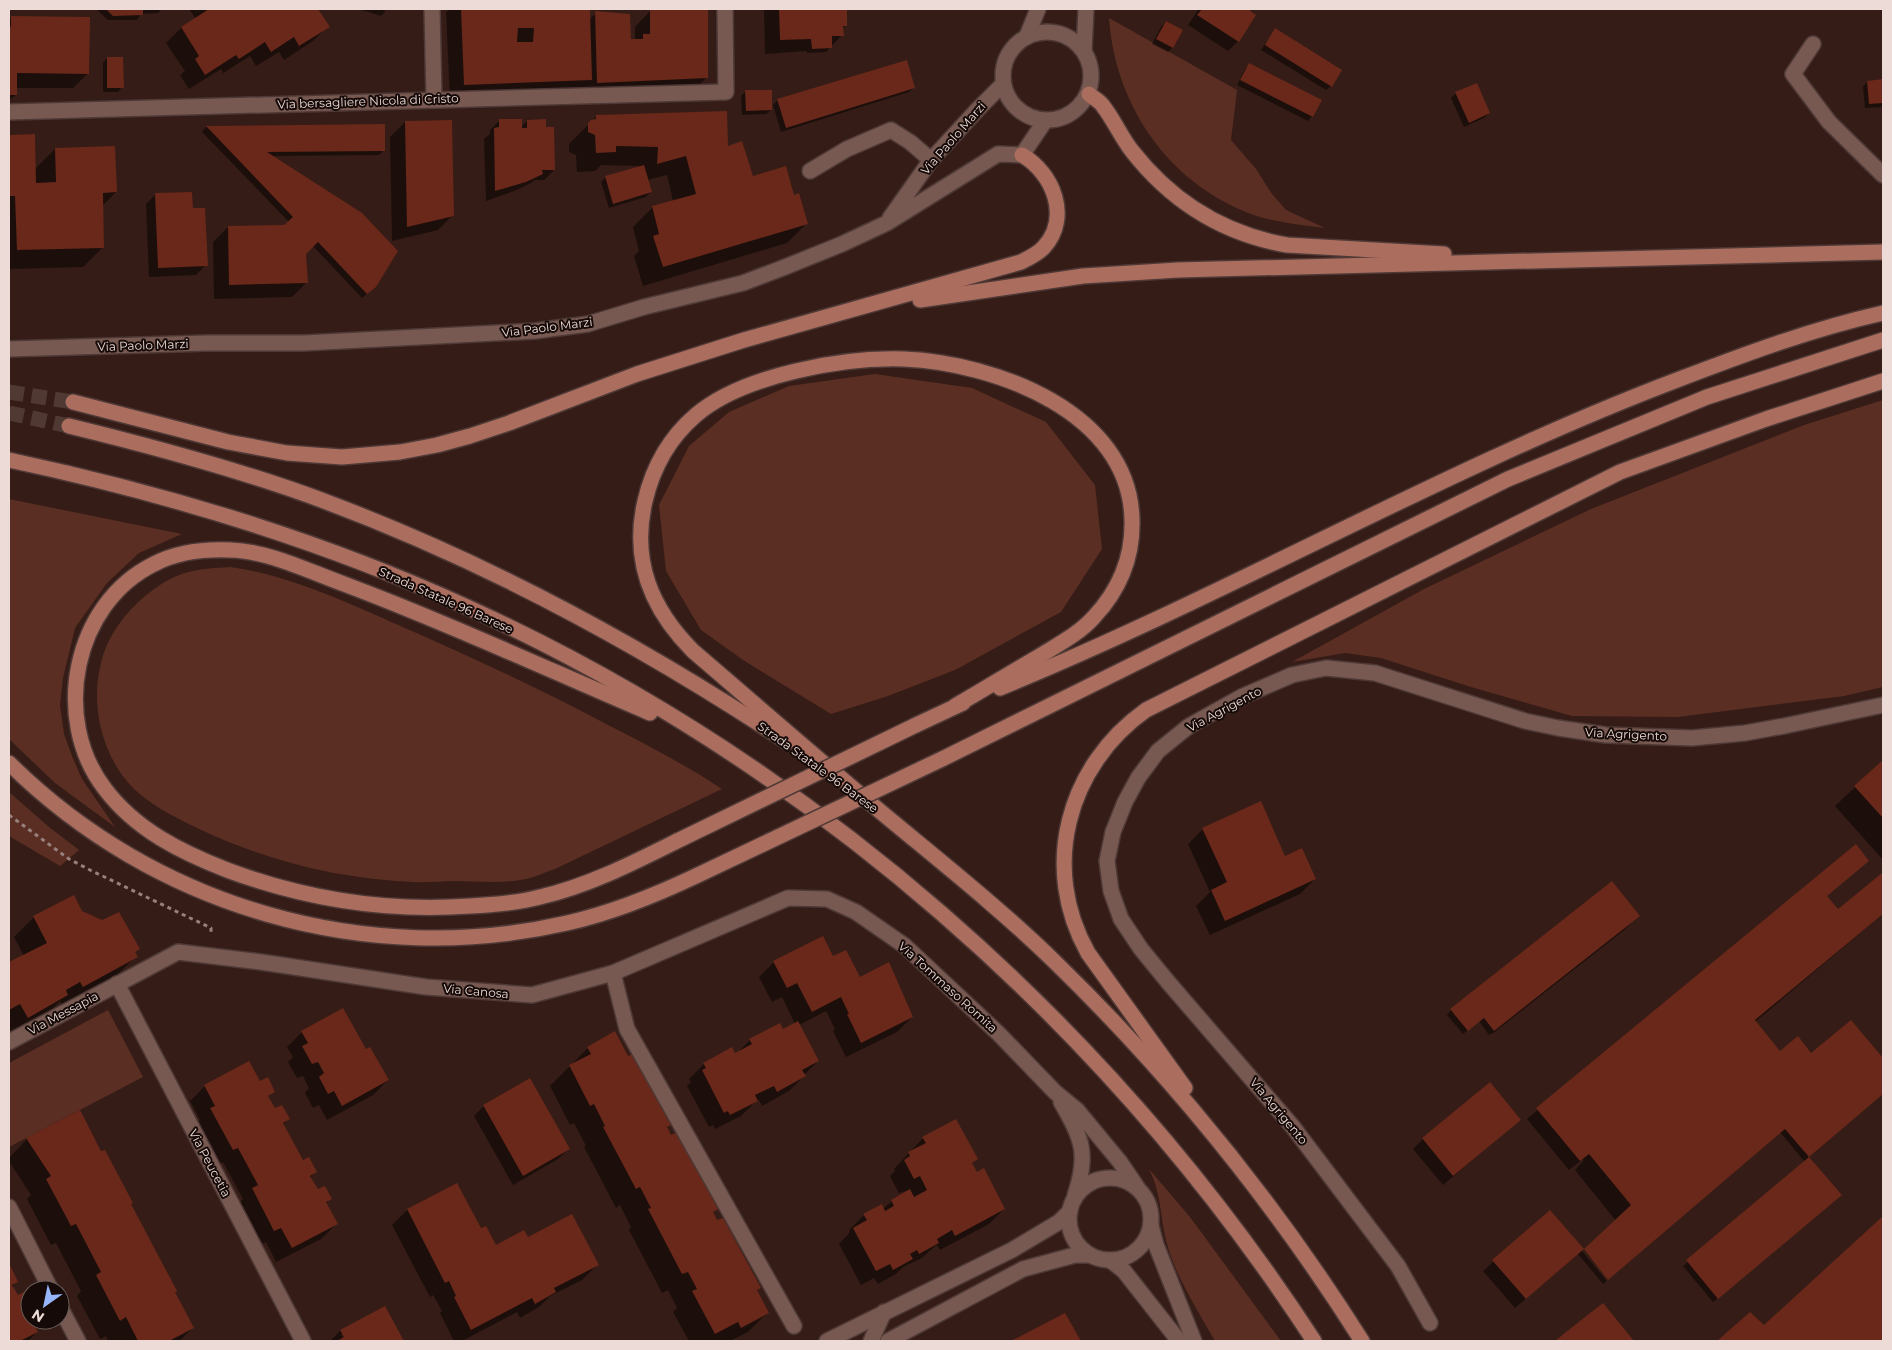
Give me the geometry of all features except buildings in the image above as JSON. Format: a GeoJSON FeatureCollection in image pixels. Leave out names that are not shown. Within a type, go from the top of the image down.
{"type":"FeatureCollection","features":[{"type":"Feature","properties":{"kind":"main road"},"geometry":{"type":"LineString","coordinates":[[1088,94],[1103,104],[1131,149],[1158,181],[1202,215],[1234,231],[1269,242],[1310,247],[1565,260]]}},
{"type":"Feature","properties":{"kind":"main road"},"geometry":{"type":"LineString","coordinates":[[73,402],[257,448],[286,453],[342,457],[391,453],[437,445],[470,436],[646,371],[744,340],[1008,267],[1036,254],[1044,247],[1054,230],[1057,212],[1055,194],[1044,173],[1022,155]]}},
{"type":"Feature","properties":{"kind":"main road"},"geometry":{"type":"LineString","coordinates":[[801,324],[962,293],[1083,276],[1178,270],[1883,252]]}},
{"type":"Feature","properties":{"kind":"main road"},"geometry":{"type":"LineString","coordinates":[[707,738],[412,611],[275,559],[234,550],[210,550],[182,554],[162,560],[134,576],[106,605],[88,635],[80,658],[75,695],[79,733],[93,772],[114,800],[141,825],[173,846],[209,863],[265,883],[320,897],[391,906],[439,908],[489,905],[537,898],[610,873],[955,706],[1123,636],[1493,457],[1619,402],[1743,354],[1798,336],[1883,313]]}},
{"type":"Feature","properties":{"kind":"main road"},"geometry":{"type":"LineString","coordinates":[[9,763],[63,812],[113,848],[167,877],[221,900],[276,917],[334,929],[391,936],[432,938],[483,936],[540,929],[568,923],[621,907],[698,875],[942,758],[1508,480],[1707,397],[1883,340]]}},
{"type":"Feature","properties":{"kind":"main road"},"geometry":{"type":"LineString","coordinates":[[955,706],[1080,630],[1100,610],[1118,585],[1126,568],[1130,552],[1132,531],[1131,507],[1128,490],[1121,473],[1110,453],[1096,435],[1080,420],[1056,403],[1015,383],[968,368],[904,359],[840,363],[763,381],[746,386],[718,399],[688,422],[671,441],[659,460],[649,484],[642,512],[640,534],[642,564],[655,602],[666,621],[693,651],[882,813],[966,881],[1056,962],[1184,1101],[1230,1156],[1294,1240]]}},
{"type":"Feature","properties":{"kind":"main road"},"geometry":{"type":"LineString","coordinates":[[1362,1341],[1294,1240],[1096,964],[1077,931],[1067,893],[1065,866],[1066,840],[1075,799],[1097,759],[1118,733],[1146,710],[1620,472],[1766,419],[1883,381]]}},
{"type":"Feature","properties":{"kind":"main road","name":"Strada Statale 96 Barese"},"geometry":{"type":"LineString","coordinates":[[69,426],[193,458],[324,501],[426,543],[516,585],[612,636],[705,689],[796,748],[882,813]]}},
{"type":"Feature","properties":{"kind":"main road","name":"Strada Statale 96 Barese"},"geometry":{"type":"LineString","coordinates":[[9,460],[111,483],[200,508],[310,544],[415,584],[464,605],[541,643],[659,709],[753,768],[842,832],[895,874],[986,952],[1096,1061],[1155,1128],[1216,1204],[1263,1266],[1314,1341]]}},
{"type":"Feature","properties":{"kind":"street"},"geometry":{"type":"LineString","coordinates":[[432,9],[434,99]]}},
{"type":"Feature","properties":{"kind":"street","name":"Via bersagliere Nicola di Cristo"},"geometry":{"type":"LineString","coordinates":[[9,112],[726,92],[725,9]]}},
{"type":"Feature","properties":{"kind":"street"},"geometry":{"type":"LineString","coordinates":[[1027,36],[1038,9]]}},
{"type":"Feature","properties":{"kind":"street"},"geometry":{"type":"LineString","coordinates":[[1084,51],[1086,9]]}},
{"type":"Feature","properties":{"kind":"street"},"geometry":{"type":"LineString","coordinates":[[1042,32],[1058,33],[1073,40],[1084,51],[1092,73],[1088,94],[1075,111],[1056,120],[1045,121],[1028,116],[1013,106],[1003,84],[1003,70],[1007,56],[1016,44],[1027,36],[1042,32]]}},
{"type":"Feature","properties":{"kind":"street"},"geometry":{"type":"LineString","coordinates":[[1812,44],[1793,74],[1829,122],[1883,175]]}},
{"type":"Feature","properties":{"kind":"street","name":"Via Paolo Marzi"},"geometry":{"type":"LineString","coordinates":[[9,349],[207,343],[304,343],[535,331],[588,324],[644,307],[743,283],[842,244],[887,223],[931,160],[1003,84]]}},
{"type":"Feature","properties":{"kind":"street"},"geometry":{"type":"LineString","coordinates":[[887,223],[998,154],[1022,155],[1045,121]]}},
{"type":"Feature","properties":{"kind":"street"},"geometry":{"type":"LineString","coordinates":[[810,171],[847,150],[891,130],[910,142],[931,160]]}},
{"type":"Feature","properties":{"kind":"street","name":"Via Agrigento"},"geometry":{"type":"LineString","coordinates":[[1430,1323],[1398,1266],[1299,1134],[1152,962],[1121,918],[1111,891],[1107,861],[1113,832],[1125,802],[1138,778],[1158,751],[1189,726],[1241,697],[1292,675],[1326,668],[1375,672],[1525,721],[1606,735],[1692,738],[1744,733],[1883,705]]}},
{"type":"Feature","properties":{"kind":"street","name":"Via Canosa"},"geometry":{"type":"LineString","coordinates":[[117,984],[178,952],[426,987],[532,995],[613,973],[788,898],[828,899]]}},
{"type":"Feature","properties":{"kind":"street","name":"Via Tommaso Romita"},"geometry":{"type":"LineString","coordinates":[[828,899],[856,912],[905,946],[999,1034],[1055,1092],[1077,1110],[1096,1131],[1137,1187]]}},
{"type":"Feature","properties":{"kind":"street"},"geometry":{"type":"LineString","coordinates":[[613,973],[627,1029],[794,1326]]}},
{"type":"Feature","properties":{"kind":"street","name":"Via Messapia"},"geometry":{"type":"LineString","coordinates":[[9,1042],[117,984]]}},
{"type":"Feature","properties":{"kind":"street","name":"Via Peucetia"},"geometry":{"type":"LineString","coordinates":[[117,984],[303,1341]]}},
{"type":"Feature","properties":{"kind":"street","name":"Via Tommaso Romita"},"geometry":{"type":"LineString","coordinates":[[1055,1092],[1079,1137],[1084,1157],[1082,1176],[1072,1204]]}},
{"type":"Feature","properties":{"kind":"street"},"geometry":{"type":"LineString","coordinates":[[827,1341],[1012,1250],[1060,1222],[1084,1186],[1096,1180],[1111,1177],[1125,1180],[1137,1187],[1146,1198],[1151,1212],[1151,1226],[1156,1245],[1194,1341]]}},
{"type":"Feature","properties":{"kind":"street"},"geometry":{"type":"LineString","coordinates":[[1072,1204],[1069,1224],[1073,1236],[1080,1247],[1090,1255]]}},
{"type":"Feature","properties":{"kind":"street"},"geometry":{"type":"LineString","coordinates":[[9,1207],[46,1280]]}},
{"type":"Feature","properties":{"kind":"street"},"geometry":{"type":"LineString","coordinates":[[888,1341],[1023,1269],[1075,1255],[1090,1255],[1110,1260],[1124,1258],[1137,1251],[1146,1240],[1151,1226]]}},
{"type":"Feature","properties":{"kind":"street"},"geometry":{"type":"LineString","coordinates":[[1110,1260],[1124,1271],[1179,1341]]}},
{"type":"Feature","properties":{"kind":"street"},"geometry":{"type":"LineString","coordinates":[[871,1341],[884,1312]]}},
{"type":"Feature","properties":{"kind":"street"},"geometry":{"type":"LineString","coordinates":[[70,1326],[78,1341]]}},
{"type":"Feature","properties":{"kind":"path"},"geometry":{"type":"LineString","coordinates":[[9,815],[69,859],[212,928],[210,956]]}},
{"type":"Feature","properties":{"kind":"shaded area"},"geometry":{"type":"Polygon","coordinates":[[[1109,18],[1237,90],[1231,140],[1256,169],[1272,194],[1286,210],[1325,228],[1282,222],[1257,216],[1226,203],[1198,185],[1174,164],[1153,139],[1136,112],[1123,82],[1114,51],[1109,18]]]}},
{"type":"Feature","properties":{"kind":"shaded area"},"geometry":{"type":"Polygon","coordinates":[[[875,374],[972,388],[1046,422],[1095,485],[1102,549],[1061,612],[955,670],[888,696],[831,714],[743,660],[701,630],[666,571],[659,505],[689,446],[729,412],[789,386],[875,374]]]}},
{"type":"Feature","properties":{"kind":"shaded area"},"geometry":{"type":"Polygon","coordinates":[[[1883,400],[1883,687],[1844,696],[1678,717],[1572,716],[1471,687],[1381,658],[1345,653],[1292,662],[1424,589],[1591,509],[1804,425],[1883,400]]]}},
{"type":"Feature","properties":{"kind":"shaded area"},"geometry":{"type":"Polygon","coordinates":[[[9,499],[182,534],[139,553],[107,583],[75,628],[63,678],[60,705],[64,734],[82,779],[115,827],[55,783],[9,739],[9,499]]]}},
{"type":"Feature","properties":{"kind":"shaded area"},"geometry":{"type":"Polygon","coordinates":[[[230,567],[278,577],[302,585],[443,645],[516,678],[587,714],[667,756],[722,789],[555,869],[517,881],[418,882],[357,877],[301,866],[221,839],[163,810],[134,789],[114,762],[107,746],[101,730],[97,696],[101,663],[108,643],[119,624],[133,607],[157,587],[178,576],[188,572],[230,567]]]}},
{"type":"Feature","properties":{"kind":"shaded area"},"geometry":{"type":"Polygon","coordinates":[[[9,792],[79,850],[60,866],[9,836],[9,792]]]}},
{"type":"Feature","properties":{"kind":"shaded area"},"geometry":{"type":"Polygon","coordinates":[[[108,1010],[143,1077],[9,1147],[9,1063],[108,1010]]]}},
{"type":"Feature","properties":{"kind":"shaded area"},"geometry":{"type":"Polygon","coordinates":[[[1149,1169],[1190,1217],[1281,1341],[1215,1341],[1187,1292],[1170,1253],[1156,1186],[1149,1169]]]}},
{"type":"Feature","properties":{"kind":"tunnel"},"geometry":{"type":"LineString","coordinates":[[9,392],[73,402]]}},
{"type":"Feature","properties":{"kind":"tunnel"},"geometry":{"type":"LineString","coordinates":[[9,413],[69,426]]}}]}
